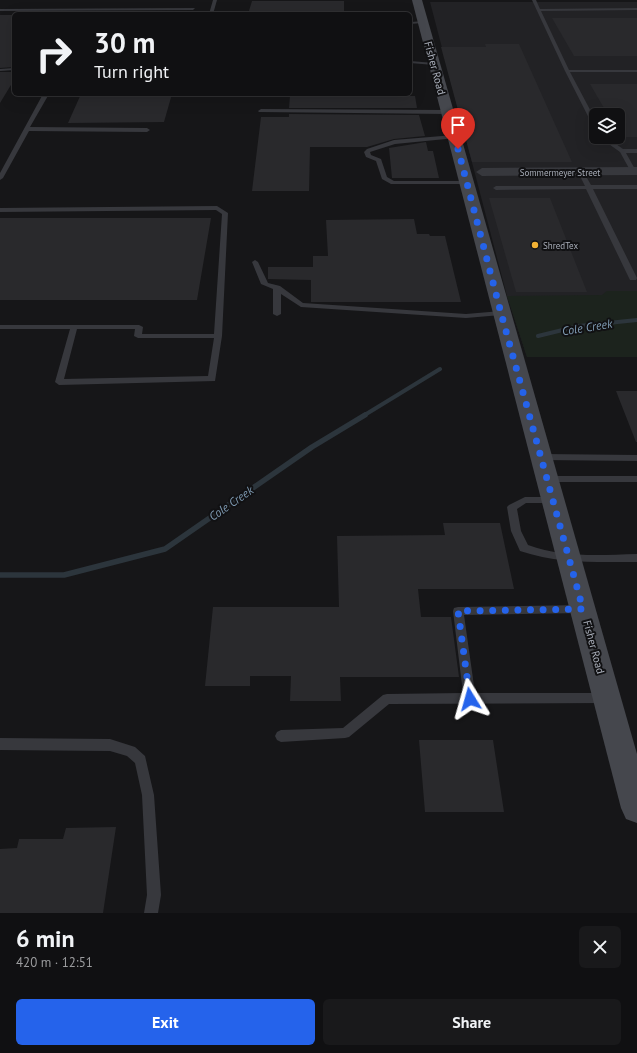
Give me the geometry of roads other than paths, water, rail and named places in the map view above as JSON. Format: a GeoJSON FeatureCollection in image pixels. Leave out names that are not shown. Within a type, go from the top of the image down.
{"type":"FeatureCollection","features":[{"type":"Feature","properties":{"kind":"street","name":"Fisher Road"},"geometry":{"type":"LineString","coordinates":[[417,0],[417,22],[434,64],[454,137],[474,177],[501,313],[570,558],[637,808]]}},
{"type":"Feature","properties":{"kind":"street","name":"Sommermeyer Street"},"geometry":{"type":"LineString","coordinates":[[474,177],[635,171]]}},
{"type":"Feature","properties":{"kind":"lane"},"geometry":{"type":"LineString","coordinates":[[212,12],[215,0]]}},
{"type":"Feature","properties":{"kind":"lane"},"geometry":{"type":"LineString","coordinates":[[534,0],[567,71],[589,113]]}},
{"type":"Feature","properties":{"kind":"lane"},"geometry":{"type":"LineString","coordinates":[[90,12],[96,3]]}},
{"type":"Feature","properties":{"kind":"lane"},"geometry":{"type":"LineString","coordinates":[[0,10],[193,9]]}},
{"type":"Feature","properties":{"kind":"lane"},"geometry":{"type":"LineString","coordinates":[[538,10],[637,9]]}},
{"type":"Feature","properties":{"kind":"lane"},"geometry":{"type":"LineString","coordinates":[[412,62],[434,64]]}},
{"type":"Feature","properties":{"kind":"lane"},"geometry":{"type":"LineString","coordinates":[[0,70],[12,70]]}},
{"type":"Feature","properties":{"kind":"lane"},"geometry":{"type":"LineString","coordinates":[[567,71],[637,71]]}},
{"type":"Feature","properties":{"kind":"lane"},"geometry":{"type":"LineString","coordinates":[[0,178],[45,96]]}},
{"type":"Feature","properties":{"kind":"lane"},"geometry":{"type":"LineString","coordinates":[[261,112],[448,112]]}},
{"type":"Feature","properties":{"kind":"lane"},"geometry":{"type":"LineString","coordinates":[[27,129],[147,130]]}},
{"type":"Feature","properties":{"kind":"lane"},"geometry":{"type":"LineString","coordinates":[[454,137],[394,142],[367,152],[368,156],[379,160],[384,178],[393,183],[474,177]]}},
{"type":"Feature","properties":{"kind":"lane"},"geometry":{"type":"LineString","coordinates":[[612,144],[622,151],[635,171]]}},
{"type":"Feature","properties":{"kind":"lane"},"geometry":{"type":"LineString","coordinates":[[622,151],[637,151]]}},
{"type":"Feature","properties":{"kind":"lane"},"geometry":{"type":"LineString","coordinates":[[581,172],[633,278]]}},
{"type":"Feature","properties":{"kind":"lane"},"geometry":{"type":"LineString","coordinates":[[496,188],[637,187]]}},
{"type":"Feature","properties":{"kind":"lane"},"geometry":{"type":"LineString","coordinates":[[0,210],[217,208],[225,213],[218,336],[212,379],[59,382],[74,327]]}},
{"type":"Feature","properties":{"kind":"lane"},"geometry":{"type":"LineString","coordinates":[[255,262],[265,284],[278,288],[301,304],[466,316],[501,313]]}},
{"type":"Feature","properties":{"kind":"lane"},"geometry":{"type":"LineString","coordinates":[[277,314],[278,288]]}},
{"type":"Feature","properties":{"kind":"lane"},"geometry":{"type":"LineString","coordinates":[[0,327],[139,327],[138,336],[218,336]]}},
{"type":"Feature","properties":{"kind":"lane"},"geometry":{"type":"LineString","coordinates":[[542,457],[637,458]]}},
{"type":"Feature","properties":{"kind":"lane"},"geometry":{"type":"LineString","coordinates":[[548,479],[637,479]]}},
{"type":"Feature","properties":{"kind":"lane"},"geometry":{"type":"LineString","coordinates":[[554,500],[525,500],[512,507],[516,530],[524,548],[540,555],[570,558],[637,558]]}},
{"type":"Feature","properties":{"kind":"lane"},"geometry":{"type":"LineString","coordinates":[[470,699],[458,611],[583,609]]}},
{"type":"Feature","properties":{"kind":"lane"},"geometry":{"type":"LineString","coordinates":[[281,736],[345,733],[386,699],[608,698]]}},
{"type":"Feature","properties":{"kind":"lane"},"geometry":{"type":"LineString","coordinates":[[0,744],[110,745],[131,751],[141,760],[148,795],[154,895],[151,913]]}},
{"type":"Feature","properties":{"kind":"waterway","name":"Cole Creek"},"geometry":{"type":"LineString","coordinates":[[538,336],[579,326],[637,320]]}},
{"type":"Feature","properties":{"kind":"waterway","name":"Cole Creek"},"geometry":{"type":"LineString","coordinates":[[363,416],[440,369]]}},
{"type":"Feature","properties":{"kind":"waterway","name":"Cole Creek"},"geometry":{"type":"LineString","coordinates":[[0,575],[64,575],[165,549],[312,447],[365,415]]}},
{"type":"Feature","properties":{"kind":"place","name":"ShredTex"},"geometry":{"type":"Point","coordinates":[535,245]}}]}
